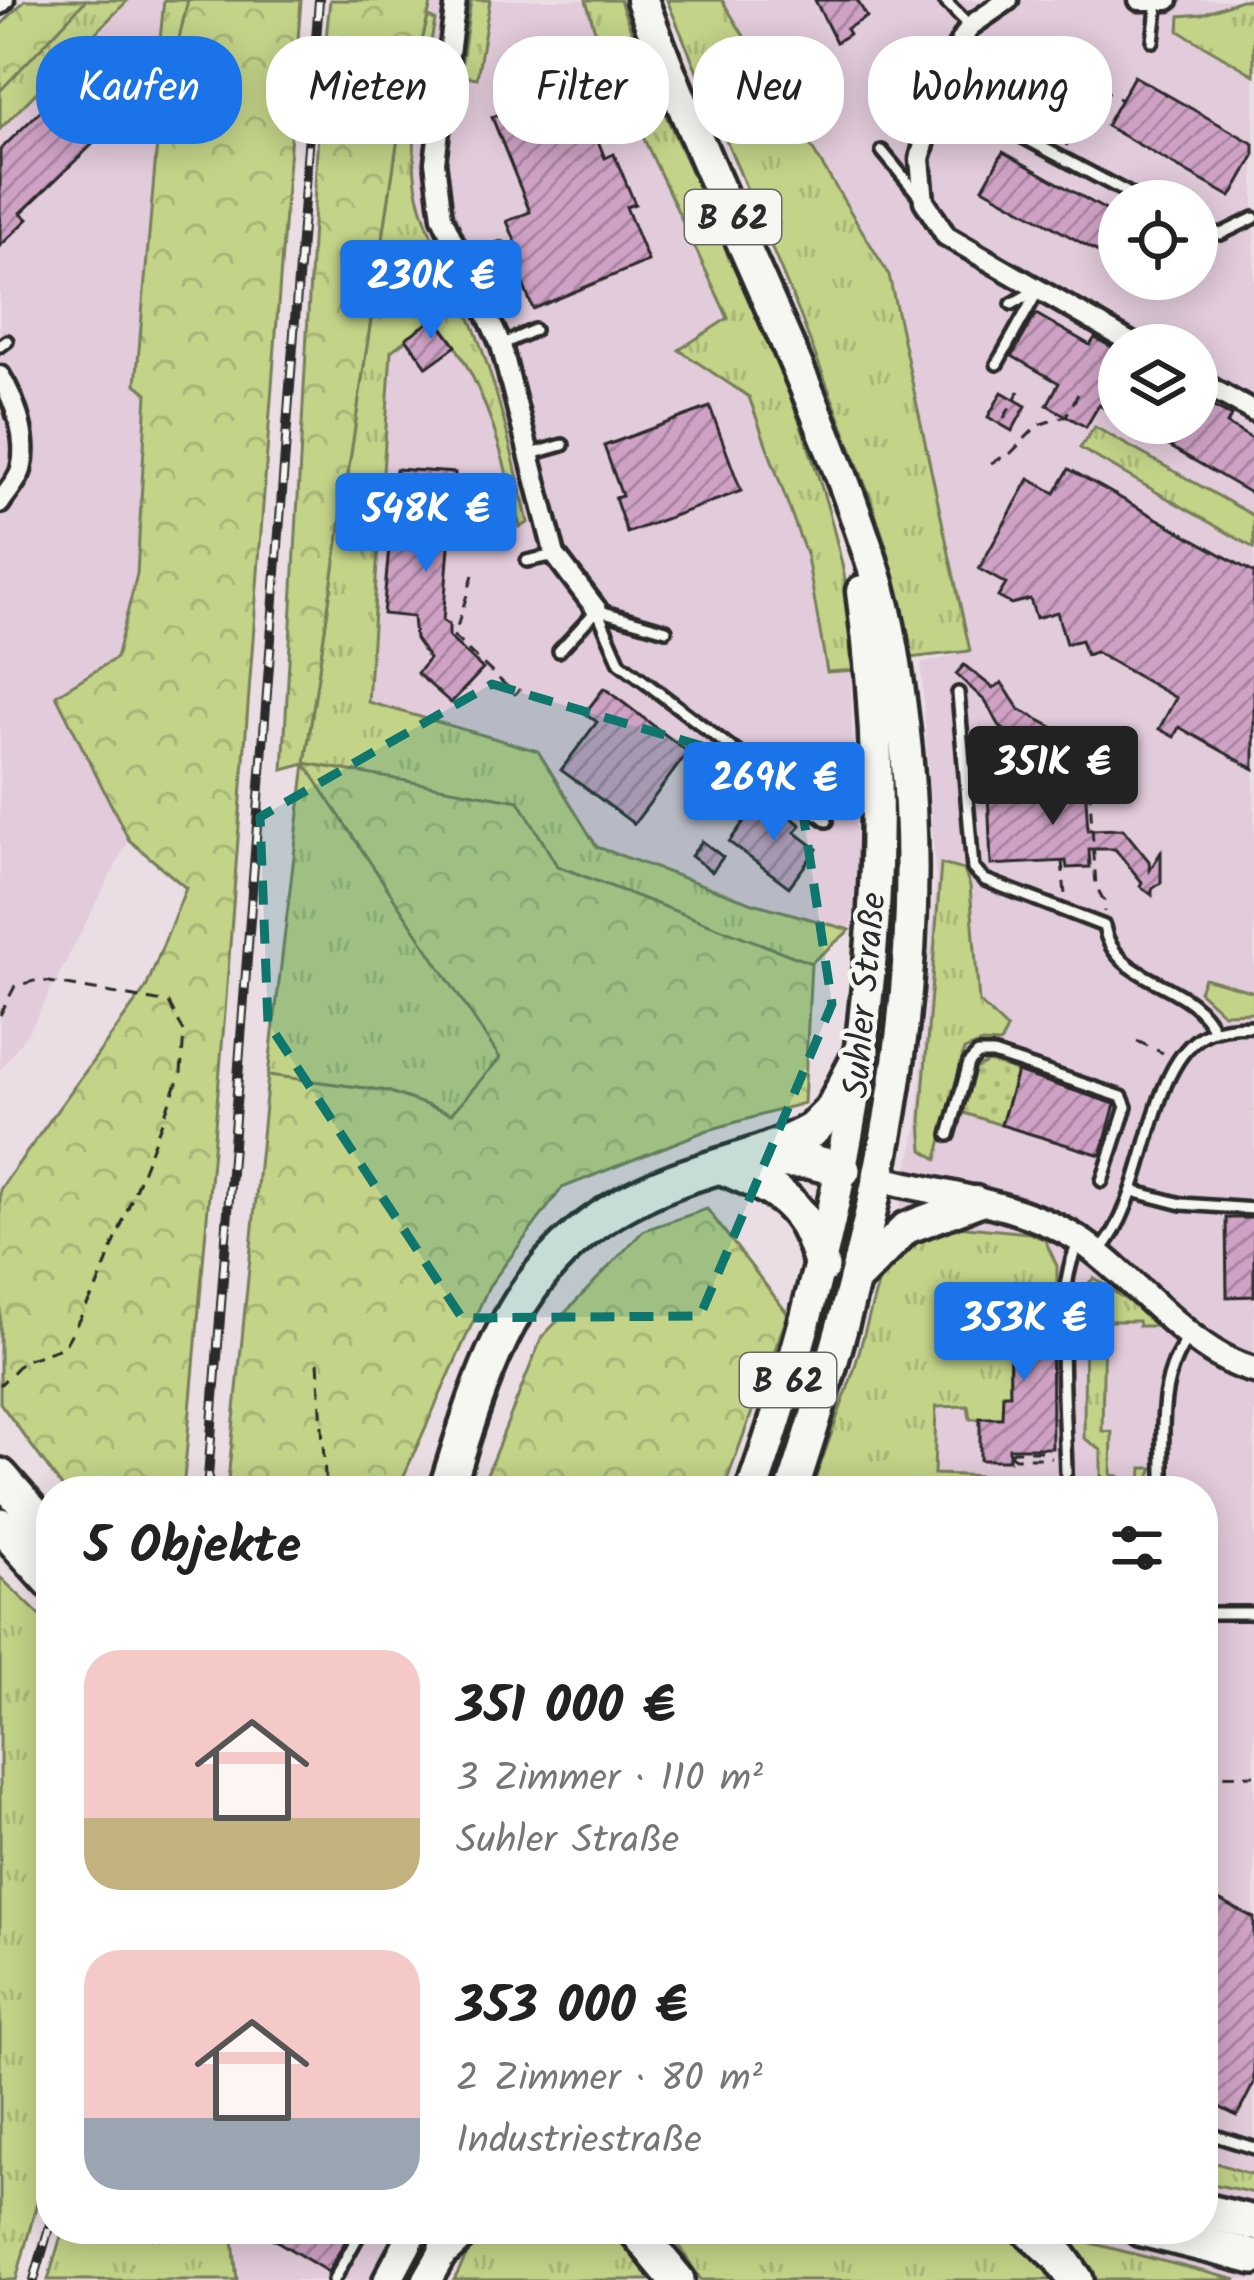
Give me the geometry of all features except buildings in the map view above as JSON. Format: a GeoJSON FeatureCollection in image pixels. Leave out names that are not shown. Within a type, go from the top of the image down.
{"type":"FeatureCollection","features":[{"type":"Feature","properties":{"kind":"highway"},"geometry":{"type":"LineString","coordinates":[[439,1476],[510,1317],[556,1254],[612,1210],[812,1130],[832,1109],[862,1052]]}},
{"type":"Feature","properties":{"kind":"highway"},"geometry":{"type":"LineString","coordinates":[[720,1166],[786,1160],[844,1170]]}},
{"type":"Feature","properties":{"kind":"highway"},"geometry":{"type":"LineString","coordinates":[[720,1166],[789,1200],[806,1222],[821,1267]]}},
{"type":"Feature","properties":{"kind":"highway"},"geometry":{"type":"LineString","coordinates":[[451,1476],[469,1416]]}},
{"type":"Feature","properties":{"kind":"highway"},"geometry":{"type":"LineString","coordinates":[[0,1472],[36,1504]]}},
{"type":"Feature","properties":{"kind":"highway"},"geometry":{"type":"LineString","coordinates":[[0,1472],[36,1516]]}},
{"type":"Feature","properties":{"kind":"highway"},"geometry":{"type":"LineString","coordinates":[[0,1525],[36,1565]]}},
{"type":"Feature","properties":{"kind":"highway"},"geometry":{"type":"LineString","coordinates":[[1218,2215],[1254,2223]]}},
{"type":"Feature","properties":{"kind":"highway"},"geometry":{"type":"LineString","coordinates":[[647,2244],[677,2280]]}},
{"type":"Feature","properties":{"kind":"highway"},"geometry":{"type":"LineString","coordinates":[[1046,2244],[1076,2280]]}},
{"type":"Feature","properties":{"kind":"highway"},"geometry":{"type":"LineString","coordinates":[[1202,2244],[1254,2257]]}},
{"type":"Feature","properties":{"kind":"main road","name":"Suhler Straße"},"geometry":{"type":"LineString","coordinates":[[642,0],[823,434],[876,577],[892,647],[907,758],[912,842],[910,969],[898,1080],[856,1279],[797,1476]]}},
{"type":"Feature","properties":{"kind":"main road","name":"Suhler Straße"},"geometry":{"type":"LineString","coordinates":[[757,1476],[821,1267],[844,1170],[862,1052],[874,923],[871,669],[859,565],[823,434]]}},
{"type":"Feature","properties":{"kind":"main road"},"geometry":{"type":"LineString","coordinates":[[844,1170],[880,1179]]}},
{"type":"Feature","properties":{"kind":"main road"},"geometry":{"type":"LineString","coordinates":[[856,1279],[906,1228],[975,1202]]}},
{"type":"Feature","properties":{"kind":"main road"},"geometry":{"type":"LineString","coordinates":[[388,2280],[407,2244]]}},
{"type":"Feature","properties":{"kind":"main road"},"geometry":{"type":"LineString","coordinates":[[427,2280],[450,2244]]}},
{"type":"Feature","properties":{"kind":"street"},"geometry":{"type":"LineString","coordinates":[[456,0],[435,162],[442,217],[502,345],[555,555],[596,610]]}},
{"type":"Feature","properties":{"kind":"street"},"geometry":{"type":"LineString","coordinates":[[964,36],[970,26],[1007,0]]}},
{"type":"Feature","properties":{"kind":"street"},"geometry":{"type":"LineString","coordinates":[[1138,0],[1168,0]]}},
{"type":"Feature","properties":{"kind":"street"},"geometry":{"type":"LineString","coordinates":[[924,144],[920,159],[924,201],[946,236],[1099,324]]}},
{"type":"Feature","properties":{"kind":"street"},"geometry":{"type":"LineString","coordinates":[[0,376],[10,393],[10,426],[21,470],[7,500]]}},
{"type":"Feature","properties":{"kind":"street"},"geometry":{"type":"LineString","coordinates":[[1218,392],[1254,412]]}},
{"type":"Feature","properties":{"kind":"street"},"geometry":{"type":"LineString","coordinates":[[880,1179],[1055,1226],[1089,1247],[1221,1357],[1254,1370]]}},
{"type":"Feature","properties":{"kind":"lane"},"geometry":{"type":"LineString","coordinates":[[944,0],[970,26]]}},
{"type":"Feature","properties":{"kind":"lane"},"geometry":{"type":"LineString","coordinates":[[1153,41],[1159,1]]}},
{"type":"Feature","properties":{"kind":"lane"},"geometry":{"type":"LineString","coordinates":[[1036,144],[1104,180]]}},
{"type":"Feature","properties":{"kind":"lane"},"geometry":{"type":"LineString","coordinates":[[882,151],[924,201]]}},
{"type":"Feature","properties":{"kind":"lane"},"geometry":{"type":"LineString","coordinates":[[1218,233],[1254,218]]}},
{"type":"Feature","properties":{"kind":"lane"},"geometry":{"type":"LineString","coordinates":[[466,265],[501,249]]}},
{"type":"Feature","properties":{"kind":"lane"},"geometry":{"type":"LineString","coordinates":[[1012,304],[1039,289]]}},
{"type":"Feature","properties":{"kind":"lane"},"geometry":{"type":"LineString","coordinates":[[997,364],[1039,289]]}},
{"type":"Feature","properties":{"kind":"lane"},"geometry":{"type":"LineString","coordinates":[[502,345],[534,330]]}},
{"type":"Feature","properties":{"kind":"lane"},"geometry":{"type":"LineString","coordinates":[[531,454],[563,445]]}},
{"type":"Feature","properties":{"kind":"lane"},"geometry":{"type":"LineString","coordinates":[[527,561],[555,555]]}},
{"type":"Feature","properties":{"kind":"lane"},"geometry":{"type":"LineString","coordinates":[[596,610],[666,630]]}},
{"type":"Feature","properties":{"kind":"lane"},"geometry":{"type":"LineString","coordinates":[[559,651],[596,610]]}},
{"type":"Feature","properties":{"kind":"lane"},"geometry":{"type":"LineString","coordinates":[[596,610],[620,663],[827,821]]}},
{"type":"Feature","properties":{"kind":"lane"},"geometry":{"type":"LineString","coordinates":[[958,693],[974,868],[985,880],[1104,926],[1107,944],[1117,959],[1206,1013],[1214,1030]]}},
{"type":"Feature","properties":{"kind":"lane"},"geometry":{"type":"LineString","coordinates":[[1066,1472],[1065,1298],[1072,1256],[1121,1222],[1177,1060],[1198,1038],[1214,1030],[1254,1026]]}},
{"type":"Feature","properties":{"kind":"lane"},"geometry":{"type":"LineString","coordinates":[[950,1135],[969,1063],[977,1054],[993,1054],[1122,1096],[1126,1107],[1102,1181]]}},
{"type":"Feature","properties":{"kind":"lane"},"geometry":{"type":"LineString","coordinates":[[1157,1114],[1171,1118]]}},
{"type":"Feature","properties":{"kind":"lane"},"geometry":{"type":"LineString","coordinates":[[1132,1191],[1183,1201],[1206,1212],[1254,1209]]}},
{"type":"Feature","properties":{"kind":"lane"},"geometry":{"type":"LineString","coordinates":[[1161,1476],[1165,1386],[1171,1365],[1191,1333]]}},
{"type":"Feature","properties":{"kind":"lane"},"geometry":{"type":"LineString","coordinates":[[1164,1440],[1178,1440]]}},
{"type":"Feature","properties":{"kind":"lane"},"geometry":{"type":"LineString","coordinates":[[1218,1613],[1254,1612]]}},
{"type":"Feature","properties":{"kind":"lane"},"geometry":{"type":"LineString","coordinates":[[1218,2137],[1254,2148]]}},
{"type":"Feature","properties":{"kind":"lane"},"geometry":{"type":"LineString","coordinates":[[334,2280],[354,2244]]}},
{"type":"Feature","properties":{"kind":"path"},"geometry":{"type":"LineString","coordinates":[[1112,95],[1121,100]]}},
{"type":"Feature","properties":{"kind":"path"},"geometry":{"type":"LineString","coordinates":[[1004,418],[1019,391]]}},
{"type":"Feature","properties":{"kind":"path"},"geometry":{"type":"LineString","coordinates":[[991,463],[1011,453],[1038,425],[1066,416],[1078,394]]}},
{"type":"Feature","properties":{"kind":"path"},"geometry":{"type":"LineString","coordinates":[[473,574],[454,637],[515,694],[520,689]]}},
{"type":"Feature","properties":{"kind":"path"},"geometry":{"type":"LineString","coordinates":[[449,627],[458,624]]}},
{"type":"Feature","properties":{"kind":"path"},"geometry":{"type":"LineString","coordinates":[[1060,747],[1066,773]]}},
{"type":"Feature","properties":{"kind":"path"},"geometry":{"type":"LineString","coordinates":[[963,759],[1005,753],[1049,773],[1081,773],[1089,783],[1096,886],[1104,901],[1104,926]]}},
{"type":"Feature","properties":{"kind":"path"},"geometry":{"type":"LineString","coordinates":[[1062,861],[1064,911]]}},
{"type":"Feature","properties":{"kind":"path"},"geometry":{"type":"LineString","coordinates":[[0,1015],[15,986],[38,980],[169,1003],[184,1031],[181,1072],[98,1287],[64,1347],[22,1361],[0,1384]]}},
{"type":"Feature","properties":{"kind":"path"},"geometry":{"type":"LineString","coordinates":[[1137,1041],[1177,1060]]}},
{"type":"Feature","properties":{"kind":"path"},"geometry":{"type":"LineString","coordinates":[[318,1362],[325,1476]]}},
{"type":"Feature","properties":{"kind":"path"},"geometry":{"type":"LineString","coordinates":[[1066,1437],[1054,1437],[1054,1451],[1009,1454],[1066,1458]]}},
{"type":"Feature","properties":{"kind":"path"},"geometry":{"type":"LineString","coordinates":[[1218,1776],[1254,1775]]}},
{"type":"Feature","properties":{"kind":"highlighted area"},"geometry":{"type":"Polygon","coordinates":[[[492,684],[797,774],[832,1004],[700,1316],[462,1318],[268,1023],[260,817],[492,684]]]}},
{"type":"Feature","properties":{"kind":"shaded area"},"geometry":{"type":"Polygon","coordinates":[[[116,0],[188,0],[180,36],[81,36],[116,0]]]}},
{"type":"Feature","properties":{"kind":"shaded area"},"geometry":{"type":"Polygon","coordinates":[[[432,0],[618,0],[629,36],[493,36],[493,144],[669,144],[669,137],[811,460],[848,598],[858,893],[850,930],[811,963],[305,764],[397,144],[469,144],[469,36],[423,36],[432,0]]]}},
{"type":"Feature","properties":{"kind":"shaded area"},"geometry":{"type":"Polygon","coordinates":[[[722,0],[1254,0],[1254,2280],[505,2280],[522,2244],[1218,2244],[1218,1476],[842,1476],[917,1127],[936,879],[921,664],[970,651],[889,275],[809,144],[844,144],[844,36],[744,36],[722,0]]]}},
{"type":"Feature","properties":{"kind":"shaded area"},"geometry":{"type":"Polygon","coordinates":[[[36,83],[36,144],[157,144],[137,574],[117,658],[56,695],[129,840],[32,1026],[0,1070],[0,120],[36,83]]]}},
{"type":"Feature","properties":{"kind":"shaded area"},"geometry":{"type":"Polygon","coordinates":[[[233,2244],[394,2244],[371,2280],[237,2280],[233,2244]]]}},
{"type":"Feature","properties":{"kind":"green space"},"geometry":{"type":"Polygon","coordinates":[[[25,0],[86,0],[52,36],[36,36],[36,53],[0,91],[0,26],[25,0]]]}},
{"type":"Feature","properties":{"kind":"green space"},"geometry":{"type":"Polygon","coordinates":[[[84,0],[128,0],[92,36],[50,36],[84,0]]]}},
{"type":"Feature","properties":{"kind":"green space"},"geometry":{"type":"Polygon","coordinates":[[[164,0],[188,0],[180,36],[160,36],[164,0]]]}},
{"type":"Feature","properties":{"kind":"green space"},"geometry":{"type":"Polygon","coordinates":[[[188,0],[301,0],[298,36],[266,36],[266,144],[290,144],[225,1012],[184,1476],[54,1476],[0,1403],[0,1189],[146,988],[186,888],[129,840],[56,695],[116,658],[137,574],[147,393],[136,384],[157,144],[242,144],[242,36],[180,36],[188,0]]]}},
{"type":"Feature","properties":{"kind":"green space"},"geometry":{"type":"Polygon","coordinates":[[[330,0],[432,0],[423,36],[326,36],[330,0]]]}},
{"type":"Feature","properties":{"kind":"green space"},"geometry":{"type":"Polygon","coordinates":[[[471,0],[490,0],[477,78],[469,77],[466,36],[471,0]]]}},
{"type":"Feature","properties":{"kind":"green space"},"geometry":{"type":"Polygon","coordinates":[[[586,0],[620,0],[634,36],[597,36],[586,0]]]}},
{"type":"Feature","properties":{"kind":"green space"},"geometry":{"type":"Polygon","coordinates":[[[667,0],[722,0],[744,36],[693,36],[693,62],[667,0]]]}},
{"type":"Feature","properties":{"kind":"green space"},"geometry":{"type":"Polygon","coordinates":[[[1254,0],[1254,75],[1179,31],[1180,16],[1202,14],[1254,0]]]}},
{"type":"Feature","properties":{"kind":"green space"},"geometry":{"type":"Polygon","coordinates":[[[428,17],[435,20],[432,36],[423,36],[428,17]]]}},
{"type":"Feature","properties":{"kind":"green space"},"geometry":{"type":"Polygon","coordinates":[[[36,51],[36,93],[0,129],[0,90],[36,51]]]}},
{"type":"Feature","properties":{"kind":"green space"},"geometry":{"type":"Polygon","coordinates":[[[669,120],[796,412],[846,582],[857,670],[827,672],[807,557],[749,397],[679,350],[728,318],[646,144],[669,144],[669,120]]]}},
{"type":"Feature","properties":{"kind":"green space"},"geometry":{"type":"Polygon","coordinates":[[[317,144],[397,144],[305,763],[519,801],[557,866],[811,963],[804,1103],[705,1131],[562,1188],[489,1286],[404,1476],[228,1476],[268,1075],[387,1091],[451,1114],[500,1058],[305,764],[283,770],[317,144]]]}},
{"type":"Feature","properties":{"kind":"green space"},"geometry":{"type":"Polygon","coordinates":[[[397,144],[415,144],[416,184],[425,220],[491,376],[528,523],[520,527],[499,444],[479,391],[435,318],[391,351],[368,702],[538,751],[597,847],[753,903],[850,930],[811,963],[557,866],[519,801],[306,764],[501,1058],[451,1114],[387,1091],[268,1075],[305,763],[397,144]]]}},
{"type":"Feature","properties":{"kind":"green space"},"geometry":{"type":"Polygon","coordinates":[[[728,144],[809,144],[889,275],[970,651],[909,658],[888,552],[800,315],[728,144]]]}},
{"type":"Feature","properties":{"kind":"green space"},"geometry":{"type":"Polygon","coordinates":[[[1095,427],[1098,444],[1125,444],[1254,516],[1254,548],[1080,448],[1095,427]]]}},
{"type":"Feature","properties":{"kind":"green space"},"geometry":{"type":"Polygon","coordinates":[[[941,864],[964,870],[970,886],[979,1002],[1007,1029],[1000,1044],[982,1043],[964,1050],[937,1159],[923,1150],[921,1121],[941,864]]]}},
{"type":"Feature","properties":{"kind":"green space"},"geometry":{"type":"Polygon","coordinates":[[[1204,978],[1254,992],[1254,1012],[1223,1013],[1199,991],[1204,978]]]}},
{"type":"Feature","properties":{"kind":"green space"},"geometry":{"type":"Polygon","coordinates":[[[989,1062],[1017,1071],[1001,1125],[961,1112],[975,1069],[989,1062]]]}},
{"type":"Feature","properties":{"kind":"green space"},"geometry":{"type":"Polygon","coordinates":[[[707,1209],[788,1314],[729,1476],[486,1476],[542,1337],[644,1230],[707,1209]]]}},
{"type":"Feature","properties":{"kind":"green space"},"geometry":{"type":"Polygon","coordinates":[[[956,1226],[1029,1233],[1045,1240],[1057,1266],[1057,1306],[1009,1298],[1009,1308],[1003,1309],[1003,1319],[1009,1319],[1010,1394],[1003,1395],[1009,1418],[970,1419],[968,1406],[936,1407],[934,1474],[991,1476],[816,1476],[878,1284],[894,1254],[913,1237],[956,1226]]]}},
{"type":"Feature","properties":{"kind":"green space"},"geometry":{"type":"Polygon","coordinates":[[[1094,1278],[1154,1319],[1155,1326],[1104,1321],[1102,1431],[1112,1432],[1111,1475],[1119,1476],[1101,1476],[1101,1450],[1084,1438],[1085,1292],[1081,1291],[1094,1278]]]}},
{"type":"Feature","properties":{"kind":"green space"},"geometry":{"type":"Polygon","coordinates":[[[0,1577],[36,1612],[36,2206],[16,2280],[0,2280],[0,1577]]]}},
{"type":"Feature","properties":{"kind":"green space"},"geometry":{"type":"Polygon","coordinates":[[[1218,2164],[1254,2175],[1254,2193],[1218,2185],[1218,2164]]]}},
{"type":"Feature","properties":{"kind":"green space"},"geometry":{"type":"Polygon","coordinates":[[[59,2244],[233,2244],[237,2280],[48,2280],[59,2244]]]}},
{"type":"Feature","properties":{"kind":"green space"},"geometry":{"type":"Polygon","coordinates":[[[472,2244],[627,2244],[659,2280],[454,2280],[472,2244]]]}},
{"type":"Feature","properties":{"kind":"green space"},"geometry":{"type":"Polygon","coordinates":[[[678,2244],[1025,2244],[1062,2280],[701,2280],[678,2244]]]}},
{"type":"Feature","properties":{"kind":"green space"},"geometry":{"type":"Polygon","coordinates":[[[1064,2244],[1095,2244],[1237,2280],[1091,2280],[1064,2244]]]}},
{"type":"Feature","properties":{"kind":"railway"},"geometry":{"type":"LineString","coordinates":[[208,1476],[319,0]]}},
{"type":"Feature","properties":{"kind":"railway"},"geometry":{"type":"LineString","coordinates":[[34,2280],[44,2244]]}}]}
